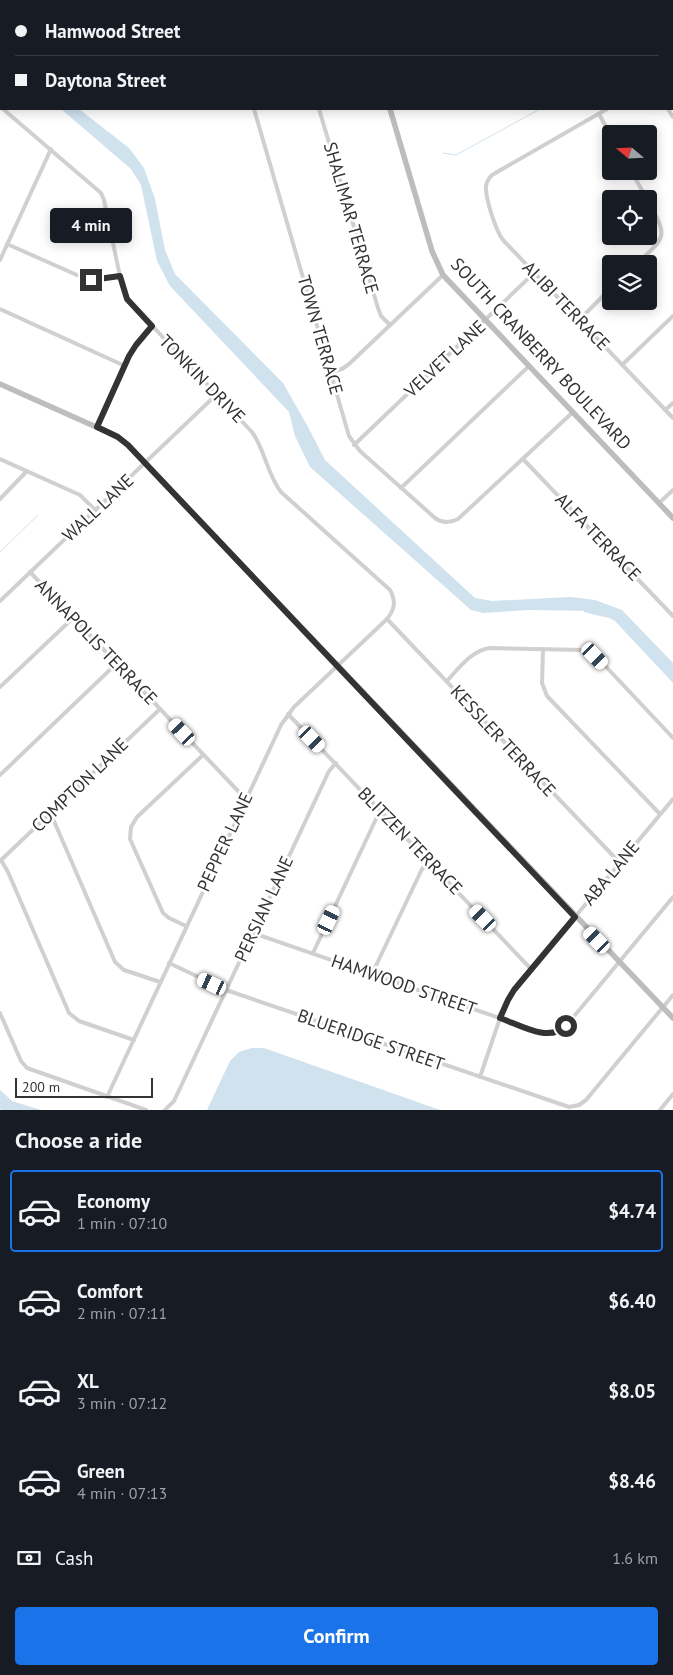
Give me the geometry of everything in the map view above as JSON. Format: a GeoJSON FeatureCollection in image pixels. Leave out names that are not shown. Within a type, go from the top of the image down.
{"type":"FeatureCollection","features":[{"type":"Feature","properties":{"kind":"street","name":"TONKIN DRIVE"},"geometry":{"type":"LineString","coordinates":[[2,110],[103,196],[120,276],[127,299],[255,435],[274,481],[281,492],[390,590],[394,603],[392,612],[387,619]]}},
{"type":"Feature","properties":{"kind":"street","name":"TOWN TERRACE"},"geometry":{"type":"LineString","coordinates":[[254,110],[349,436],[354,445],[434,518],[445,522],[458,519],[523,459]]}},
{"type":"Feature","properties":{"kind":"street","name":"SHALIMAR TERRACE"},"geometry":{"type":"LineString","coordinates":[[319,110],[378,308],[382,316],[390,324]]}},
{"type":"Feature","properties":{"kind":"street","name":"SOUTH CRANBERRY BOULEVARD"},"geometry":{"type":"LineString","coordinates":[[390,110],[432,251],[443,275],[673,518]]}},
{"type":"Feature","properties":{"kind":"street"},"geometry":{"type":"LineString","coordinates":[[604,125],[598,114],[605,110]]}},
{"type":"Feature","properties":{"kind":"street","name":"ALIBI TERRACE"},"geometry":{"type":"LineString","coordinates":[[598,114],[492,175],[488,180],[486,191],[498,234],[673,418]]}},
{"type":"Feature","properties":{"kind":"street"},"geometry":{"type":"LineString","coordinates":[[0,260],[50,150]]}},
{"type":"Feature","properties":{"kind":"street"},"geometry":{"type":"LineString","coordinates":[[657,217],[661,224],[662,235],[657,243]]}},
{"type":"Feature","properties":{"kind":"street"},"geometry":{"type":"LineString","coordinates":[[8,244],[86,279],[94,281],[120,276]]}},
{"type":"Feature","properties":{"kind":"street"},"geometry":{"type":"LineString","coordinates":[[646,255],[655,245]]}},
{"type":"Feature","properties":{"kind":"street","name":"VELVET LANE"},"geometry":{"type":"LineString","coordinates":[[354,445],[534,273]]}},
{"type":"Feature","properties":{"kind":"street"},"geometry":{"type":"LineString","coordinates":[[331,372],[349,364],[443,275]]}},
{"type":"Feature","properties":{"kind":"street"},"geometry":{"type":"LineString","coordinates":[[579,320],[602,297]]}},
{"type":"Feature","properties":{"kind":"street"},"geometry":{"type":"LineString","coordinates":[[0,309],[125,366]]}},
{"type":"Feature","properties":{"kind":"street"},"geometry":{"type":"LineString","coordinates":[[622,365],[673,316]]}},
{"type":"Feature","properties":{"kind":"street"},"geometry":{"type":"LineString","coordinates":[[97,427],[136,345],[152,326]]}},
{"type":"Feature","properties":{"kind":"street"},"geometry":{"type":"LineString","coordinates":[[402,488],[529,366]]}},
{"type":"Feature","properties":{"kind":"street"},"geometry":{"type":"LineString","coordinates":[[0,384],[122,440],[673,1018]]}},
{"type":"Feature","properties":{"kind":"street","name":"WALL LANE"},"geometry":{"type":"LineString","coordinates":[[0,601],[216,394]]}},
{"type":"Feature","properties":{"kind":"street"},"geometry":{"type":"LineString","coordinates":[[665,410],[673,403]]}},
{"type":"Feature","properties":{"kind":"street"},"geometry":{"type":"LineString","coordinates":[[523,459],[573,412]]}},
{"type":"Feature","properties":{"kind":"street"},"geometry":{"type":"LineString","coordinates":[[0,459],[80,495],[95,510]]}},
{"type":"Feature","properties":{"kind":"street","name":"ALFA TERRACE"},"geometry":{"type":"LineString","coordinates":[[523,459],[673,616]]}},
{"type":"Feature","properties":{"kind":"street"},"geometry":{"type":"LineString","coordinates":[[0,499],[27,471]]}},
{"type":"Feature","properties":{"kind":"street"},"geometry":{"type":"LineString","coordinates":[[659,503],[673,490]]}},
{"type":"Feature","properties":{"kind":"street","name":"ANNAPOLIS TERRACE"},"geometry":{"type":"LineString","coordinates":[[30,572],[203,755],[239,792],[247,796]]}},
{"type":"Feature","properties":{"kind":"street"},"geometry":{"type":"LineString","coordinates":[[0,688],[73,618]]}},
{"type":"Feature","properties":{"kind":"street","name":"PEPPER LANE"},"geometry":{"type":"LineString","coordinates":[[107,1096],[281,725],[288,714],[387,619]]}},
{"type":"Feature","properties":{"kind":"street","name":"KESSLER TERRACE"},"geometry":{"type":"LineString","coordinates":[[387,619],[620,863]]}},
{"type":"Feature","properties":{"kind":"street"},"geometry":{"type":"LineString","coordinates":[[447,681],[482,649],[582,650],[595,656],[673,738]]}},
{"type":"Feature","properties":{"kind":"street"},"geometry":{"type":"LineString","coordinates":[[543,649],[542,683],[547,696],[660,814]]}},
{"type":"Feature","properties":{"kind":"street"},"geometry":{"type":"LineString","coordinates":[[0,774],[116,664]]}},
{"type":"Feature","properties":{"kind":"street","name":"COMPTON LANE"},"geometry":{"type":"LineString","coordinates":[[1,861],[160,709]]}},
{"type":"Feature","properties":{"kind":"street","name":"BLITZEN TERRACE"},"geometry":{"type":"LineString","coordinates":[[288,714],[531,969]]}},
{"type":"Feature","properties":{"kind":"street"},"geometry":{"type":"LineString","coordinates":[[186,926],[166,916],[160,908],[130,839],[130,831],[137,817],[203,755]]}},
{"type":"Feature","properties":{"kind":"street","name":"PERSIAN LANE"},"geometry":{"type":"LineString","coordinates":[[166,1109],[174,1100],[329,771],[336,764]]}},
{"type":"Feature","properties":{"kind":"street","name":"ABA LANE"},"geometry":{"type":"LineString","coordinates":[[480,1077],[510,995],[673,799]]}},
{"type":"Feature","properties":{"kind":"street"},"geometry":{"type":"LineString","coordinates":[[313,953],[376,819],[382,812]]}},
{"type":"Feature","properties":{"kind":"street"},"geometry":{"type":"LineString","coordinates":[[48,815],[54,821],[114,962],[124,970],[160,982]]}},
{"type":"Feature","properties":{"kind":"street"},"geometry":{"type":"LineString","coordinates":[[1,861],[8,872],[69,1012],[79,1021],[134,1040]]}},
{"type":"Feature","properties":{"kind":"street"},"geometry":{"type":"LineString","coordinates":[[372,974],[422,868],[429,862]]}},
{"type":"Feature","properties":{"kind":"street"},"geometry":{"type":"LineString","coordinates":[[619,962],[673,897]]}},
{"type":"Feature","properties":{"kind":"street","name":"HAMWOOD STREET"},"geometry":{"type":"LineString","coordinates":[[253,933],[543,1033],[556,1033],[566,1026],[619,962]]}},
{"type":"Feature","properties":{"kind":"street","name":"BLUERIDGE STREET"},"geometry":{"type":"LineString","coordinates":[[169,963],[226,990],[564,1106],[576,1106],[586,1100],[663,1008]]}},
{"type":"Feature","properties":{"kind":"street"},"geometry":{"type":"LineString","coordinates":[[663,1008],[673,995]]}},
{"type":"Feature","properties":{"kind":"street"},"geometry":{"type":"LineString","coordinates":[[0,1012],[21,1061],[27,1068],[146,1110]]}},
{"type":"Feature","properties":{"kind":"street"},"geometry":{"type":"LineString","coordinates":[[660,1110],[673,1094]]}},
{"type":"Feature","properties":{"kind":"water"},"geometry":{"type":"Polygon","coordinates":[[[62,110],[80,110],[129,148],[144,168],[155,199],[165,250],[175,274],[283,383],[325,460],[475,598],[492,601],[571,597],[595,600],[622,610],[673,663],[673,683],[615,621],[596,611],[528,610],[483,613],[471,610],[310,467],[295,436],[289,412],[170,286],[157,261],[141,185],[131,169],[62,110]]]}},
{"type":"Feature","properties":{"kind":"water"},"geometry":{"type":"Polygon","coordinates":[[[252,1048],[264,1048],[440,1110],[207,1110],[230,1061],[239,1052],[252,1048]]]}},
{"type":"Feature","properties":{"kind":"water"},"geometry":{"type":"Polygon","coordinates":[[[0,1090],[12,1101],[41,1110],[2,1110],[0,1109],[0,1090]]]}},
{"type":"Feature","properties":{"kind":"waterway"},"geometry":{"type":"LineString","coordinates":[[443,153],[456,155],[538,110]]}},
{"type":"Feature","properties":{"kind":"waterway"},"geometry":{"type":"LineString","coordinates":[[0,552],[38,515]]}},
{"type":"Feature","properties":{"kind":"waterway"},"geometry":{"type":"LineString","coordinates":[[586,610],[607,615]]}},
{"type":"Feature","properties":{"kind":"route"},"geometry":{"type":"LineString","coordinates":[[91,280],[120,276],[127,299],[152,326],[129,356],[97,427],[118,437],[128,445],[575,917],[514,990],[500,1018],[546,1034],[558,1032],[566,1026]]}}]}
